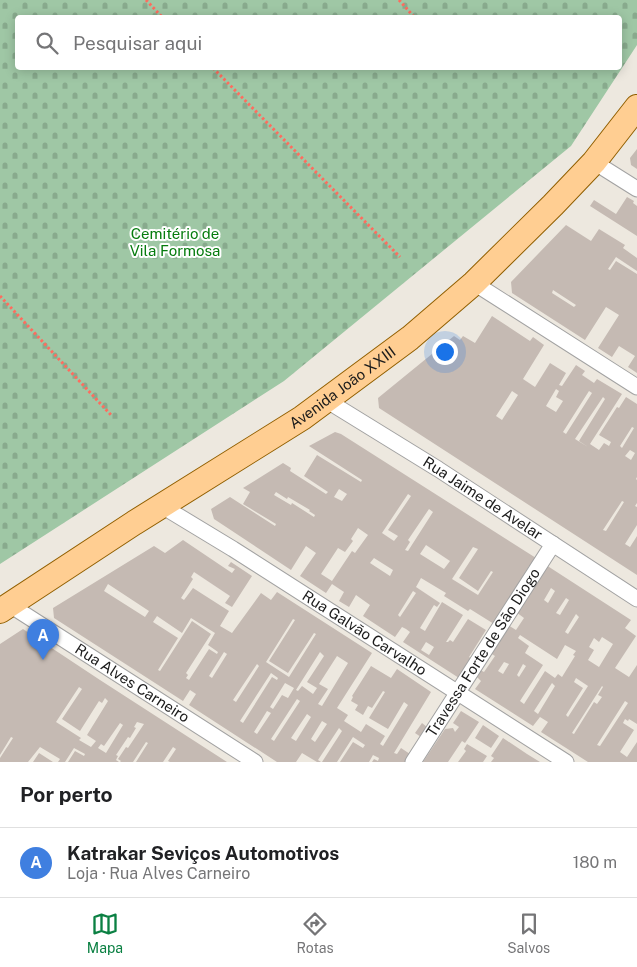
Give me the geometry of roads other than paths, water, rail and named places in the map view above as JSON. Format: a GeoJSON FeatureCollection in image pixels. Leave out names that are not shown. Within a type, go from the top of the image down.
{"type":"FeatureCollection","features":[{"type":"Feature","properties":{"kind":"main road","name":"Avenida João XXIII"},"geometry":{"type":"LineString","coordinates":[[5,608],[302,418],[410,338],[474,282],[594,162],[637,107]]}},
{"type":"Feature","properties":{"kind":"street"},"geometry":{"type":"LineString","coordinates":[[594,162],[637,189]]}},
{"type":"Feature","properties":{"kind":"street"},"geometry":{"type":"LineString","coordinates":[[474,282],[637,387]]}},
{"type":"Feature","properties":{"kind":"street","name":"Rua Jaime de Avelar"},"geometry":{"type":"LineString","coordinates":[[326,400],[438,468],[637,599]]}},
{"type":"Feature","properties":{"kind":"street","name":"Rua Galvão Carvalho"},"geometry":{"type":"LineString","coordinates":[[162,506],[233,549],[566,762]]}},
{"type":"Feature","properties":{"kind":"street","name":"Travessa Forte de São Diogo"},"geometry":{"type":"LineString","coordinates":[[413,762],[553,544]]}},
{"type":"Feature","properties":{"kind":"street","name":"Rua Alves Carneiro"},"geometry":{"type":"LineString","coordinates":[[5,608],[255,762]]}},
{"type":"Feature","properties":{"kind":"place","name":"Katrakar Seviços Automotivos"},"geometry":{"type":"Point","coordinates":[43,660]}},
{"type":"Feature","properties":{"kind":"park label","name":"Cemitério de Vila Formosa"},"geometry":{"type":"Point","coordinates":[175,242]}}]}
